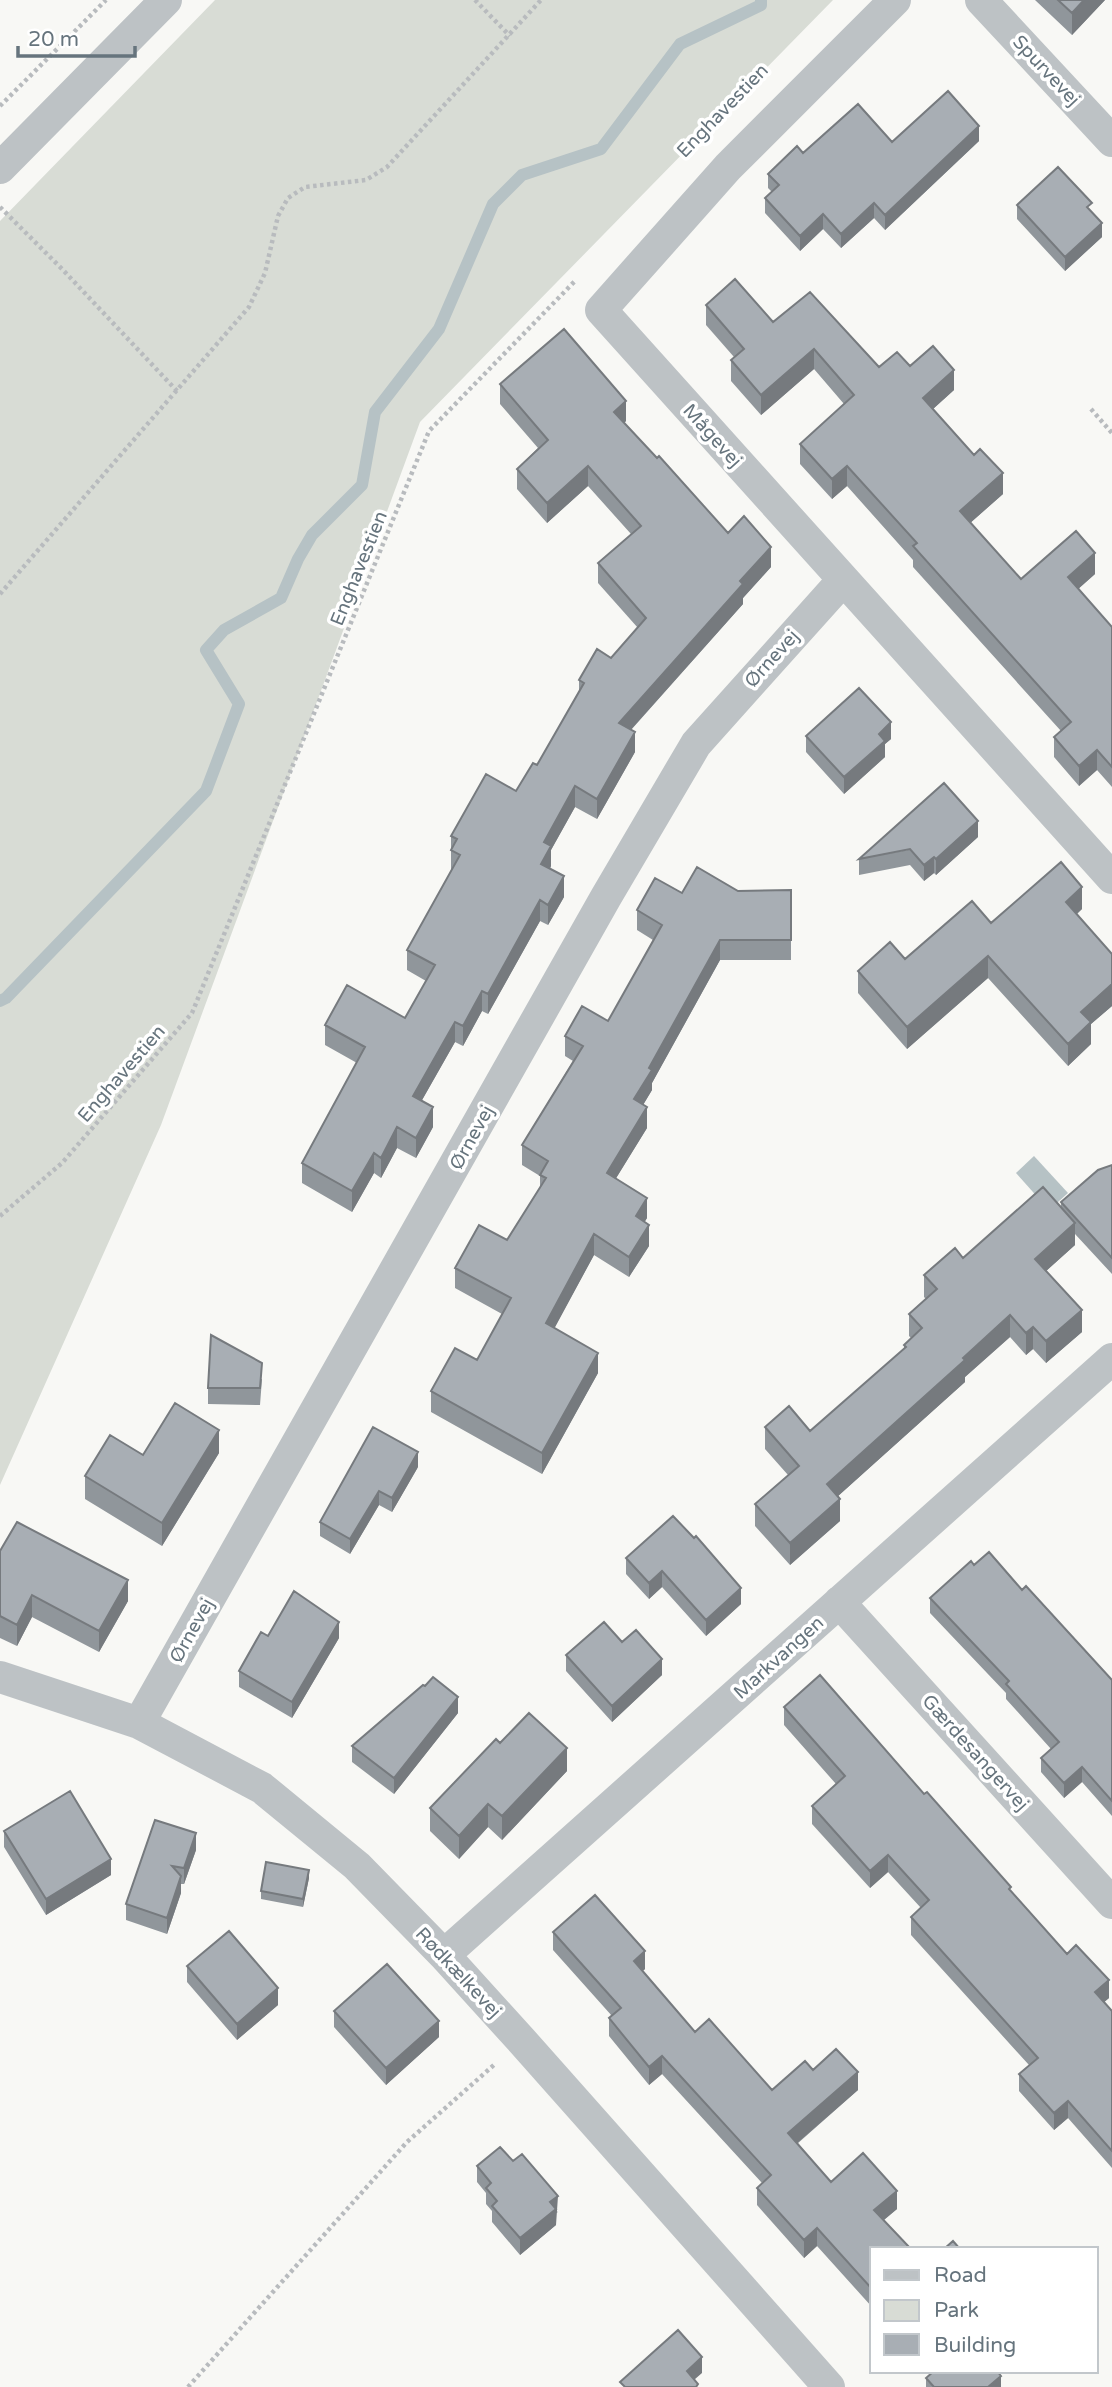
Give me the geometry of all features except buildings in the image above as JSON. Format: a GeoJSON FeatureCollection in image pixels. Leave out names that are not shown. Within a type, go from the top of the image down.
{"type":"FeatureCollection","features":[{"type":"Feature","properties":{"kind":"street"},"geometry":{"type":"LineString","coordinates":[[0,168],[166,0]]}},
{"type":"Feature","properties":{"kind":"street","name":"Mågevej"},"geometry":{"type":"LineString","coordinates":[[895,0],[728,167],[601,310],[1112,878]]}},
{"type":"Feature","properties":{"kind":"street","name":"Spurvevej"},"geometry":{"type":"LineString","coordinates":[[981,0],[1112,141]]}},
{"type":"Feature","properties":{"kind":"street","name":"Ørnevej"},"geometry":{"type":"LineString","coordinates":[[139,1723],[606,897],[696,744],[843,580]]}},
{"type":"Feature","properties":{"kind":"street","name":"Markvangen"},"geometry":{"type":"LineString","coordinates":[[444,1955],[1112,1359]]}},
{"type":"Feature","properties":{"kind":"street","name":"Gærdesangervej"},"geometry":{"type":"LineString","coordinates":[[839,1602],[1112,1903]]}},
{"type":"Feature","properties":{"kind":"street","name":"Rødkælkevej"},"geometry":{"type":"LineString","coordinates":[[0,1677],[139,1723],[262,1788],[357,1866],[522,2040],[829,2387]]}},
{"type":"Feature","properties":{"kind":"path"},"geometry":{"type":"LineString","coordinates":[[0,106],[106,0]]}},
{"type":"Feature","properties":{"kind":"path"},"geometry":{"type":"LineString","coordinates":[[475,0],[510,36]]}},
{"type":"Feature","properties":{"kind":"path"},"geometry":{"type":"LineString","coordinates":[[0,594],[249,307],[265,273],[278,216],[288,198],[305,187],[366,180],[387,167],[541,0]]}},
{"type":"Feature","properties":{"kind":"path"},"geometry":{"type":"LineString","coordinates":[[0,207],[177,391]]}},
{"type":"Feature","properties":{"kind":"path","name":"Enghavestien"},"geometry":{"type":"LineString","coordinates":[[0,1216],[62,1163],[192,1013],[429,431],[580,275]]}},
{"type":"Feature","properties":{"kind":"path"},"geometry":{"type":"LineString","coordinates":[[1091,409],[1112,433]]}},
{"type":"Feature","properties":{"kind":"path"},"geometry":{"type":"LineString","coordinates":[[188,2387],[407,2142],[522,2040]]}},
{"type":"Feature","properties":{"kind":"green space"},"geometry":{"type":"Polygon","coordinates":[[[215,0],[833,0],[420,422],[161,1125],[0,1485],[0,221],[215,0]]]}},
{"type":"Feature","properties":{"kind":"shaded area"},"geometry":{"type":"Polygon","coordinates":[[[1034,1156],[1068,1193],[1049,1210],[1016,1173],[1034,1156]]]}},
{"type":"Feature","properties":{"kind":"waterway"},"geometry":{"type":"LineString","coordinates":[[0,1001],[6,998],[206,791],[239,704],[206,650],[224,630],[281,598],[312,535],[362,485],[375,412],[439,329],[493,204],[522,175],[601,149],[680,44],[761,5],[761,0]]}}]}
